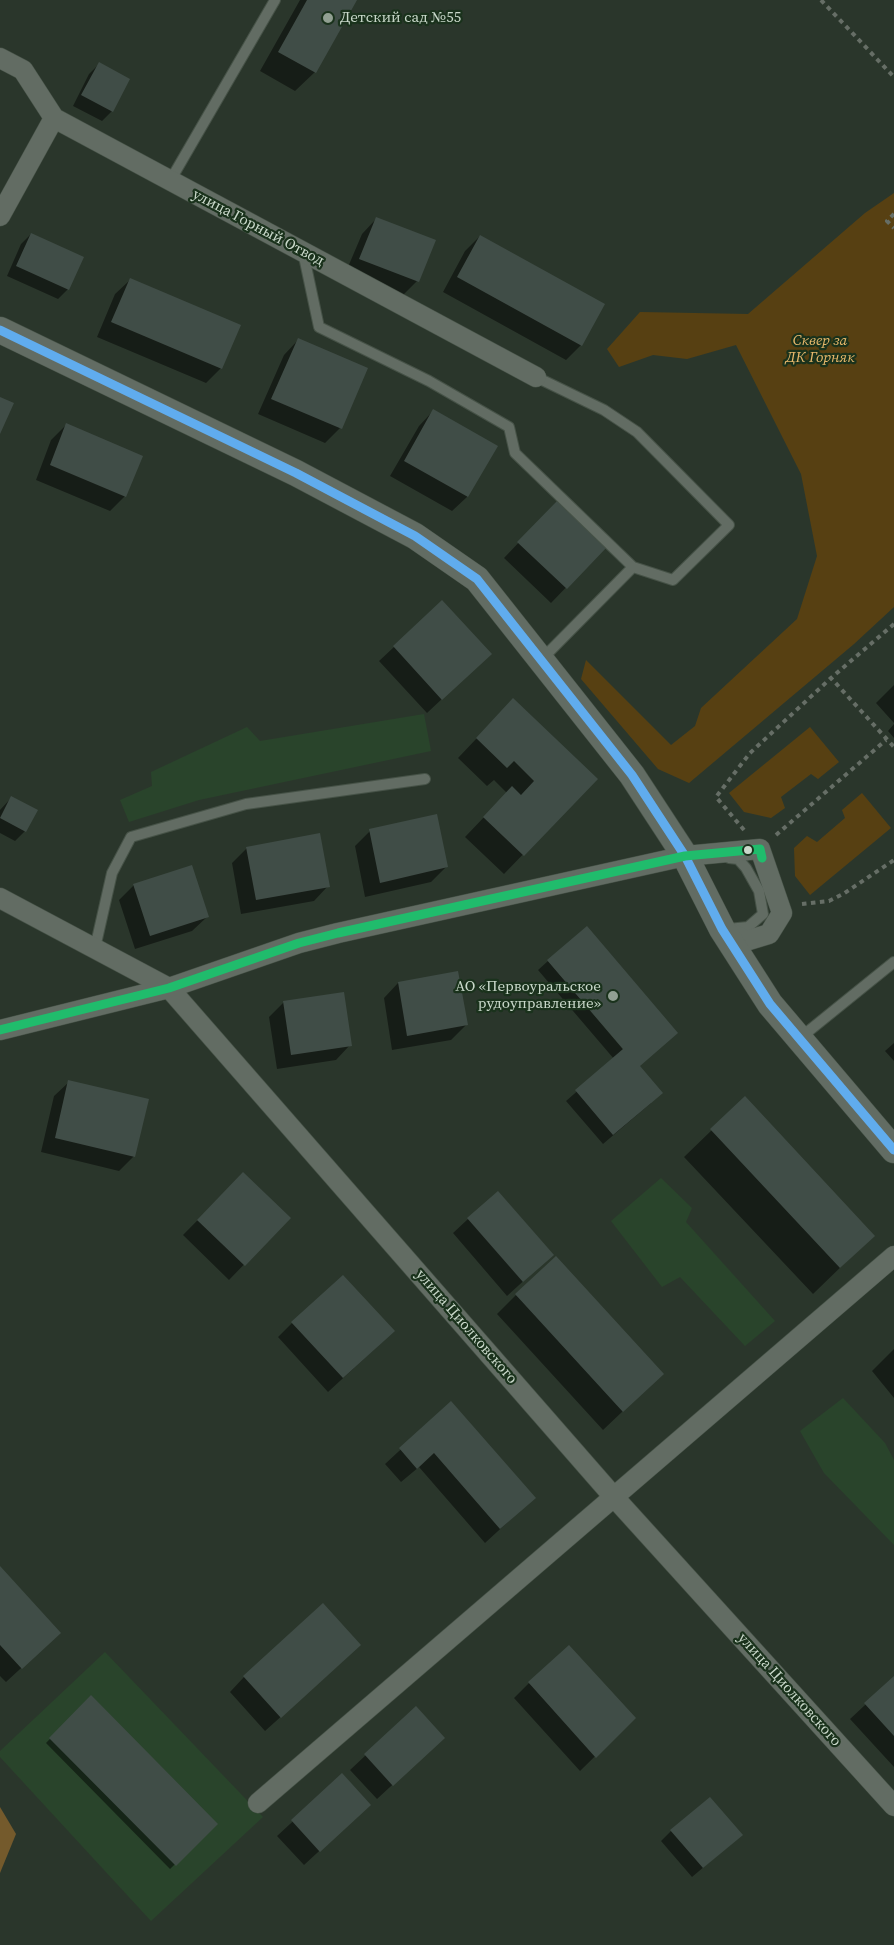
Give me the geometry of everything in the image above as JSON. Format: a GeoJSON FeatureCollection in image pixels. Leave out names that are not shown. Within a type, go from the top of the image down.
{"type":"FeatureCollection","features":[{"type":"Feature","properties":{"kind":"street","name":"улица Горный Отвод"},"geometry":{"type":"LineString","coordinates":[[0,58],[23,70],[54,118],[536,377]]}},
{"type":"Feature","properties":{"kind":"street"},"geometry":{"type":"LineString","coordinates":[[0,216],[54,118]]}},
{"type":"Feature","properties":{"kind":"street"},"geometry":{"type":"LineString","coordinates":[[0,330],[296,473],[415,536],[477,579],[632,775],[685,856],[722,929],[770,1004],[894,1150]]}},
{"type":"Feature","properties":{"kind":"street"},"geometry":{"type":"LineString","coordinates":[[0,1030],[169,988],[299,943],[685,856],[760,849],[782,913],[770,934],[746,941],[722,929]]}},
{"type":"Feature","properties":{"kind":"street","name":"улица Циолковского"},"geometry":{"type":"LineString","coordinates":[[0,898],[169,988],[613,1496],[894,1806]]}},
{"type":"Feature","properties":{"kind":"street"},"geometry":{"type":"LineString","coordinates":[[258,1803],[894,1256]]}},
{"type":"Feature","properties":{"kind":"lane"},"geometry":{"type":"LineString","coordinates":[[170,181],[275,0]]}},
{"type":"Feature","properties":{"kind":"lane"},"geometry":{"type":"LineString","coordinates":[[302,252],[319,327],[429,381],[509,427],[515,453],[633,567],[673,580],[729,525],[637,432],[604,410],[536,377]]}},
{"type":"Feature","properties":{"kind":"lane"},"geometry":{"type":"LineString","coordinates":[[542,659],[633,567]]}},
{"type":"Feature","properties":{"kind":"lane"},"geometry":{"type":"LineString","coordinates":[[95,948],[112,873],[131,837],[246,804],[425,779]]}},
{"type":"Feature","properties":{"kind":"lane"},"geometry":{"type":"LineString","coordinates":[[685,856],[738,859],[759,891],[763,914],[748,927],[722,929]]}},
{"type":"Feature","properties":{"kind":"lane"},"geometry":{"type":"LineString","coordinates":[[800,1038],[894,962]]}},
{"type":"Feature","properties":{"kind":"path"},"geometry":{"type":"LineString","coordinates":[[821,0],[894,77]]}},
{"type":"Feature","properties":{"kind":"path"},"geometry":{"type":"LineString","coordinates":[[894,214],[887,221],[894,228]]}},
{"type":"Feature","properties":{"kind":"path"},"geometry":{"type":"LineString","coordinates":[[887,740],[760,849],[716,797],[750,753],[831,678],[894,624]]}},
{"type":"Feature","properties":{"kind":"path"},"geometry":{"type":"LineString","coordinates":[[831,678],[894,747]]}},
{"type":"Feature","properties":{"kind":"path"},"geometry":{"type":"LineString","coordinates":[[794,895],[801,904],[829,900],[843,894],[894,860]]}},
{"type":"Feature","properties":{"kind":"shaded area"},"geometry":{"type":"Polygon","coordinates":[[[424,714],[431,751],[199,800],[129,822],[120,800],[152,786],[151,772],[247,727],[260,741],[424,714]]]}},
{"type":"Feature","properties":{"kind":"shaded area"},"geometry":{"type":"Polygon","coordinates":[[[661,1178],[692,1208],[686,1222],[775,1321],[745,1346],[680,1277],[662,1287],[611,1221],[661,1178]]]}},
{"type":"Feature","properties":{"kind":"shaded area"},"geometry":{"type":"Polygon","coordinates":[[[843,1398],[885,1443],[894,1460],[894,1545],[824,1473],[800,1431],[843,1398]]]}},
{"type":"Feature","properties":{"kind":"shaded area"},"geometry":{"type":"Polygon","coordinates":[[[105,1652],[263,1817],[151,1921],[0,1757],[0,1751],[105,1652]]]}},
{"type":"Feature","properties":{"kind":"shaded area"},"geometry":{"type":"Polygon","coordinates":[[[0,1807],[16,1834],[0,1873],[0,1807]]]}},
{"type":"Feature","properties":{"kind":"green space","name":"Сквер за ДК Горняк"},"geometry":{"type":"Polygon","coordinates":[[[894,193],[894,607],[854,644],[689,783],[658,769],[581,679],[586,660],[671,745],[695,726],[701,708],[797,619],[817,556],[801,474],[736,345],[687,359],[653,355],[619,367],[607,349],[640,312],[748,314],[865,213],[894,193]]]}},
{"type":"Feature","properties":{"kind":"green space"},"geometry":{"type":"Polygon","coordinates":[[[810,727],[839,762],[818,779],[811,774],[781,797],[785,808],[771,818],[744,812],[729,793],[810,727]]]}},
{"type":"Feature","properties":{"kind":"green space"},"geometry":{"type":"Polygon","coordinates":[[[862,793],[891,828],[810,895],[795,876],[794,848],[807,836],[817,842],[845,818],[842,810],[862,793]]]}},
{"type":"Feature","properties":{"kind":"building"},"geometry":{"type":"Polygon","coordinates":[[[307,0],[357,0],[316,73],[278,52],[307,0]]]}},
{"type":"Feature","properties":{"kind":"building"},"geometry":{"type":"Polygon","coordinates":[[[99,62],[130,79],[113,112],[81,95],[99,62]]]}},
{"type":"Feature","properties":{"kind":"building"},"geometry":{"type":"Polygon","coordinates":[[[376,217],[436,240],[419,282],[359,259],[376,217]]]}},
{"type":"Feature","properties":{"kind":"building"},"geometry":{"type":"Polygon","coordinates":[[[31,233],[84,257],[69,290],[16,266],[31,233]]]}},
{"type":"Feature","properties":{"kind":"building"},"geometry":{"type":"Polygon","coordinates":[[[480,235],[605,304],[582,346],[457,277],[480,235]]]}},
{"type":"Feature","properties":{"kind":"building"},"geometry":{"type":"Polygon","coordinates":[[[130,278],[241,325],[222,369],[111,322],[130,278]]]}},
{"type":"Feature","properties":{"kind":"building"},"geometry":{"type":"Polygon","coordinates":[[[298,338],[368,368],[342,429],[271,399],[298,338]]]}},
{"type":"Feature","properties":{"kind":"building"},"geometry":{"type":"Polygon","coordinates":[[[0,397],[14,403],[0,434],[0,397]]]}},
{"type":"Feature","properties":{"kind":"building"},"geometry":{"type":"Polygon","coordinates":[[[433,409],[498,446],[468,497],[404,461],[433,409]]]}},
{"type":"Feature","properties":{"kind":"building"},"geometry":{"type":"Polygon","coordinates":[[[66,423],[143,456],[126,497],[50,465],[66,423]]]}},
{"type":"Feature","properties":{"kind":"building"},"geometry":{"type":"Polygon","coordinates":[[[558,500],[607,547],[567,589],[517,542],[558,500]]]}},
{"type":"Feature","properties":{"kind":"building"},"geometry":{"type":"Polygon","coordinates":[[[442,600],[492,654],[442,700],[393,646],[442,600]]]}},
{"type":"Feature","properties":{"kind":"building"},"geometry":{"type":"Polygon","coordinates":[[[513,698],[598,779],[524,856],[483,817],[512,786],[521,795],[534,781],[514,761],[507,768],[476,738],[513,698]]]}},
{"type":"Feature","properties":{"kind":"building"},"geometry":{"type":"Polygon","coordinates":[[[11,796],[38,810],[26,832],[0,818],[11,796]]]}},
{"type":"Feature","properties":{"kind":"building"},"geometry":{"type":"Polygon","coordinates":[[[437,814],[448,867],[380,883],[369,829],[437,814]]]}},
{"type":"Feature","properties":{"kind":"building"},"geometry":{"type":"Polygon","coordinates":[[[320,833],[330,887],[256,900],[246,847],[320,833]]]}},
{"type":"Feature","properties":{"kind":"building"},"geometry":{"type":"Polygon","coordinates":[[[192,865],[209,917],[150,936],[133,884],[192,865]]]}},
{"type":"Feature","properties":{"kind":"building","name":"АО «Первоуральское рудоуправление»"},"geometry":{"type":"Polygon","coordinates":[[[587,926],[678,1033],[640,1066],[663,1093],[613,1135],[575,1090],[623,1049],[547,960],[587,926]]]}},
{"type":"Feature","properties":{"kind":"building"},"geometry":{"type":"Polygon","coordinates":[[[458,971],[468,1025],[407,1036],[398,982],[458,971]]]}},
{"type":"Feature","properties":{"kind":"building"},"geometry":{"type":"Polygon","coordinates":[[[344,992],[352,1046],[291,1055],[283,1001],[344,992]]]}},
{"type":"Feature","properties":{"kind":"building"},"geometry":{"type":"Polygon","coordinates":[[[68,1080],[149,1099],[135,1157],[55,1138],[68,1080]]]}},
{"type":"Feature","properties":{"kind":"building"},"geometry":{"type":"Polygon","coordinates":[[[745,1096],[875,1236],[840,1268],[710,1129],[745,1096]]]}},
{"type":"Feature","properties":{"kind":"building"},"geometry":{"type":"Polygon","coordinates":[[[243,1172],[291,1218],[245,1266],[197,1220],[243,1172]]]}},
{"type":"Feature","properties":{"kind":"building"},"geometry":{"type":"Polygon","coordinates":[[[498,1191],[554,1255],[523,1282],[467,1218],[498,1191]]]}},
{"type":"Feature","properties":{"kind":"building"},"geometry":{"type":"Polygon","coordinates":[[[556,1256],[664,1374],[623,1412],[515,1294],[556,1256]]]}},
{"type":"Feature","properties":{"kind":"building"},"geometry":{"type":"Polygon","coordinates":[[[343,1275],[395,1331],[343,1378],[291,1322],[343,1275]]]}},
{"type":"Feature","properties":{"kind":"building"},"geometry":{"type":"Polygon","coordinates":[[[451,1401],[536,1498],[500,1529],[434,1453],[417,1469],[399,1448],[451,1401]]]}},
{"type":"Feature","properties":{"kind":"building"},"geometry":{"type":"Polygon","coordinates":[[[0,1566],[61,1633],[22,1669],[0,1645],[0,1566]]]}},
{"type":"Feature","properties":{"kind":"building"},"geometry":{"type":"Polygon","coordinates":[[[323,1603],[361,1645],[281,1718],[243,1676],[323,1603]]]}},
{"type":"Feature","properties":{"kind":"building"},"geometry":{"type":"Polygon","coordinates":[[[569,1645],[636,1718],[596,1758],[528,1682],[569,1645]]]}},
{"type":"Feature","properties":{"kind":"building"},"geometry":{"type":"Polygon","coordinates":[[[894,1676],[894,1736],[864,1703],[894,1676]]]}},
{"type":"Feature","properties":{"kind":"building"},"geometry":{"type":"Polygon","coordinates":[[[91,1695],[218,1824],[176,1866],[49,1738],[91,1695]]]}},
{"type":"Feature","properties":{"kind":"building"},"geometry":{"type":"Polygon","coordinates":[[[416,1706],[445,1738],[393,1786],[364,1754],[416,1706]]]}},
{"type":"Feature","properties":{"kind":"building"},"geometry":{"type":"Polygon","coordinates":[[[342,1773],[371,1805],[320,1852],[291,1820],[342,1773]]]}},
{"type":"Feature","properties":{"kind":"building"},"geometry":{"type":"Polygon","coordinates":[[[710,1797],[743,1835],[703,1868],[670,1830],[710,1797]]]}},
{"type":"Feature","properties":{"kind":"transit line"},"geometry":{"type":"LineString","coordinates":[[0,330],[296,473],[415,536],[477,579],[632,775],[685,856],[722,929],[770,1004],[894,1150]]}},
{"type":"Feature","properties":{"kind":"transit line"},"geometry":{"type":"LineString","coordinates":[[0,1030],[169,988],[299,943],[338,933],[685,856],[760,849],[762,858]]}},
{"type":"Feature","properties":{"kind":"place","name":"Детский сад №55"},"geometry":{"type":"Point","coordinates":[328,18]}},
{"type":"Feature","properties":{"kind":"place","name":"АО «Первоуральское рудоуправление»"},"geometry":{"type":"Point","coordinates":[613,996]}}]}
